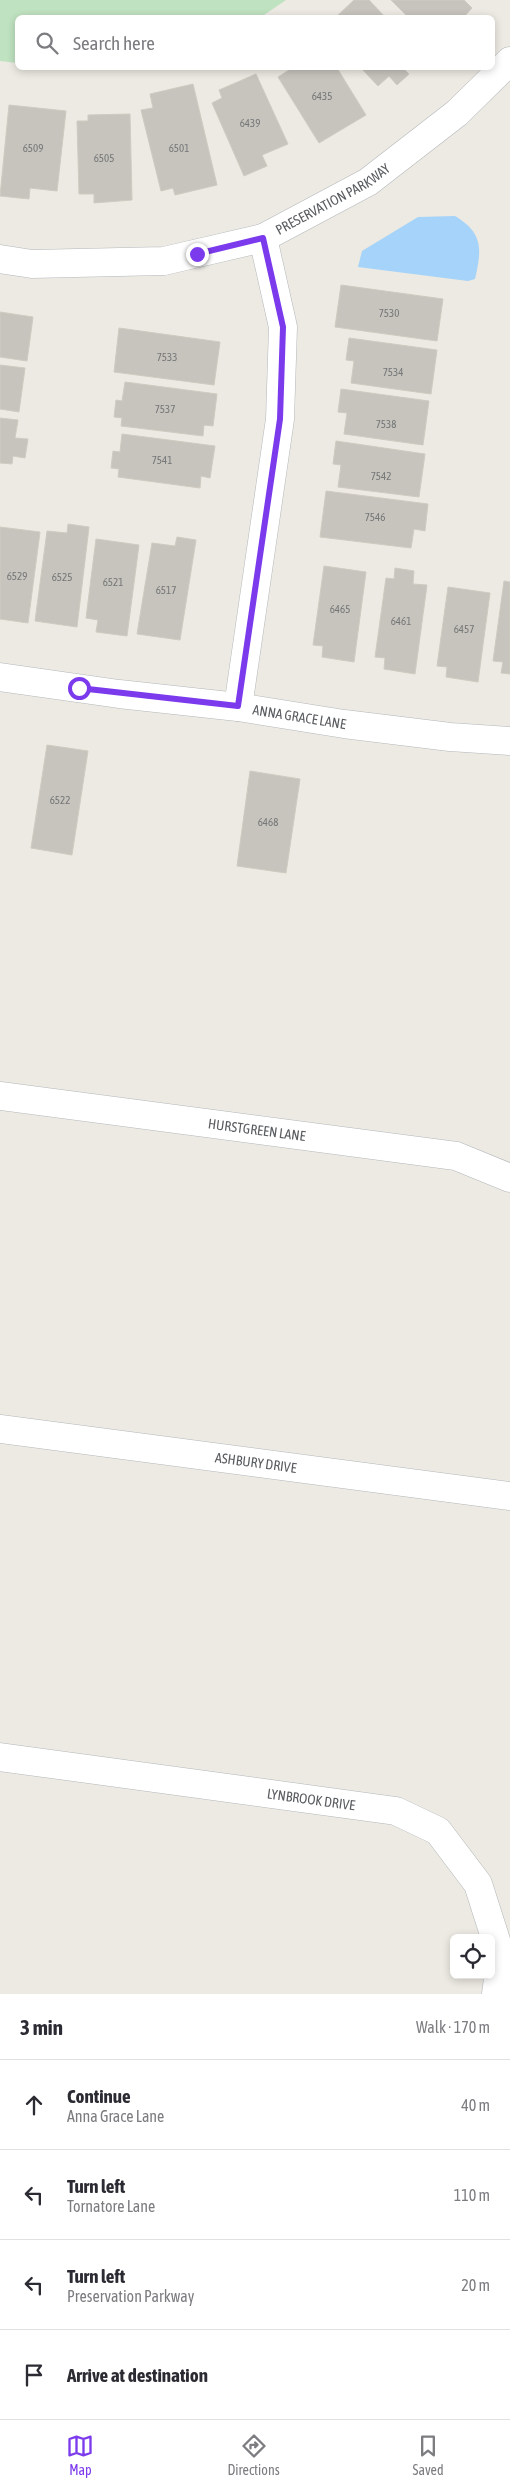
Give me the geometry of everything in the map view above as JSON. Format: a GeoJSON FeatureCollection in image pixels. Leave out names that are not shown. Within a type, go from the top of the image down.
{"type":"FeatureCollection","features":[{"type":"Feature","properties":{"kind":"street","name":"PRESERVATION PARKWAY"},"geometry":{"type":"LineString","coordinates":[[0,260],[32,264],[164,261],[263,238],[368,182],[457,113],[510,61]]}},
{"type":"Feature","properties":{"kind":"street"},"geometry":{"type":"LineString","coordinates":[[238,706],[280,419],[283,327],[263,238]]}},
{"type":"Feature","properties":{"kind":"street","name":"ANNA GRACE LANE"},"geometry":{"type":"LineString","coordinates":[[0,677],[119,694],[238,706],[344,724],[450,737],[510,740]]}},
{"type":"Feature","properties":{"kind":"street","name":"HURSTGREEN LANE"},"geometry":{"type":"LineString","coordinates":[[0,1096],[456,1156],[510,1178]]}},
{"type":"Feature","properties":{"kind":"street","name":"ASHBURY DRIVE"},"geometry":{"type":"LineString","coordinates":[[0,1429],[510,1496]]}},
{"type":"Feature","properties":{"kind":"street","name":"LYNBROOK DRIVE"},"geometry":{"type":"LineString","coordinates":[[0,1757],[396,1811],[438,1831],[478,1884],[501,1956],[496,1994]]}},
{"type":"Feature","properties":{"kind":"green space"},"geometry":{"type":"Polygon","coordinates":[[[0,0],[286,0],[264,15],[15,15],[15,63],[0,61],[0,0]]]}},
{"type":"Feature","properties":{"kind":"water"},"geometry":{"type":"Polygon","coordinates":[[[455,216],[471,229],[478,243],[479,259],[475,279],[468,281],[358,267],[362,251],[418,217],[455,216]]]}},
{"type":"Feature","properties":{"kind":"building"},"geometry":{"type":"Polygon","coordinates":[[[354,0],[369,0],[383,15],[338,15],[354,0]]]}},
{"type":"Feature","properties":{"kind":"building"},"geometry":{"type":"Polygon","coordinates":[[[391,0],[464,0],[472,8],[466,15],[406,15],[391,0]]]}},
{"type":"Feature","properties":{"kind":"building"},"geometry":{"type":"Polygon","coordinates":[[[289,70],[338,70],[366,115],[319,143],[278,77],[289,70]]]}},
{"type":"Feature","properties":{"kind":"building"},"geometry":{"type":"Polygon","coordinates":[[[363,70],[405,70],[409,74],[397,85],[389,76],[378,86],[363,70]]]}},
{"type":"Feature","properties":{"kind":"building"},"geometry":{"type":"Polygon","coordinates":[[[256,74],[288,144],[262,155],[267,166],[244,176],[212,103],[222,98],[219,90],[256,74]]]}},
{"type":"Feature","properties":{"kind":"building"},"geometry":{"type":"Polygon","coordinates":[[[193,84],[217,185],[175,195],[173,188],[161,191],[141,110],[153,108],[150,94],[193,84]]]}},
{"type":"Feature","properties":{"kind":"building"},"geometry":{"type":"Polygon","coordinates":[[[9,105],[66,111],[57,191],[30,188],[29,199],[0,196],[9,105]]]}},
{"type":"Feature","properties":{"kind":"building"},"geometry":{"type":"Polygon","coordinates":[[[130,114],[132,200],[94,203],[94,194],[79,194],[77,121],[88,121],[88,115],[130,114]]]}},
{"type":"Feature","properties":{"kind":"building"},"geometry":{"type":"Polygon","coordinates":[[[341,285],[443,299],[437,341],[335,327],[341,285]]]}},
{"type":"Feature","properties":{"kind":"building"},"geometry":{"type":"Polygon","coordinates":[[[0,312],[33,317],[27,361],[0,357],[0,312]]]}},
{"type":"Feature","properties":{"kind":"building"},"geometry":{"type":"Polygon","coordinates":[[[119,328],[220,342],[214,385],[114,372],[119,328]]]}},
{"type":"Feature","properties":{"kind":"building"},"geometry":{"type":"Polygon","coordinates":[[[349,338],[437,350],[431,394],[351,383],[354,361],[346,360],[349,338]]]}},
{"type":"Feature","properties":{"kind":"building"},"geometry":{"type":"Polygon","coordinates":[[[0,365],[25,368],[19,412],[0,409],[0,365]]]}},
{"type":"Feature","properties":{"kind":"building"},"geometry":{"type":"Polygon","coordinates":[[[125,382],[217,394],[213,426],[204,425],[203,436],[121,426],[122,418],[114,417],[116,400],[122,401],[125,382]]]}},
{"type":"Feature","properties":{"kind":"building"},"geometry":{"type":"Polygon","coordinates":[[[341,389],[429,401],[423,445],[344,434],[347,413],[338,412],[341,389]]]}},
{"type":"Feature","properties":{"kind":"building"},"geometry":{"type":"Polygon","coordinates":[[[0,418],[18,420],[15,438],[28,439],[25,458],[13,456],[12,464],[0,463],[0,418]]]}},
{"type":"Feature","properties":{"kind":"building"},"geometry":{"type":"Polygon","coordinates":[[[122,434],[215,446],[210,478],[201,476],[200,488],[118,477],[119,469],[111,468],[113,451],[120,452],[122,434]]]}},
{"type":"Feature","properties":{"kind":"building"},"geometry":{"type":"Polygon","coordinates":[[[336,441],[425,454],[419,497],[338,487],[341,465],[333,464],[336,441]]]}},
{"type":"Feature","properties":{"kind":"building"},"geometry":{"type":"Polygon","coordinates":[[[326,491],[428,504],[425,531],[414,529],[411,548],[320,537],[326,491]]]}},
{"type":"Feature","properties":{"kind":"building"},"geometry":{"type":"Polygon","coordinates":[[[68,524],[89,527],[77,627],[35,621],[47,531],[67,533],[68,524]]]}},
{"type":"Feature","properties":{"kind":"building"},"geometry":{"type":"Polygon","coordinates":[[[0,527],[40,532],[28,623],[0,619],[0,527]]]}},
{"type":"Feature","properties":{"kind":"building"},"geometry":{"type":"Polygon","coordinates":[[[177,537],[196,540],[180,640],[137,634],[152,543],[175,546],[177,537]]]}},
{"type":"Feature","properties":{"kind":"building"},"geometry":{"type":"Polygon","coordinates":[[[96,539],[139,545],[127,636],[96,632],[98,620],[86,618],[96,539]]]}},
{"type":"Feature","properties":{"kind":"building"},"geometry":{"type":"Polygon","coordinates":[[[324,566],[366,572],[354,662],[322,657],[323,646],[313,645],[324,566]]]}},
{"type":"Feature","properties":{"kind":"building"},"geometry":{"type":"Polygon","coordinates":[[[395,568],[414,571],[413,584],[427,585],[415,674],[384,669],[385,658],[375,657],[386,578],[394,579],[395,568]]]}},
{"type":"Feature","properties":{"kind":"building"},"geometry":{"type":"Polygon","coordinates":[[[504,581],[510,582],[510,674],[501,673],[503,662],[493,661],[504,581]]]}},
{"type":"Feature","properties":{"kind":"building"},"geometry":{"type":"Polygon","coordinates":[[[448,587],[490,593],[478,682],[446,677],[447,667],[437,666],[448,587]]]}},
{"type":"Feature","properties":{"kind":"building"},"geometry":{"type":"Polygon","coordinates":[[[47,745],[88,751],[72,855],[31,848],[47,745]]]}},
{"type":"Feature","properties":{"kind":"building"},"geometry":{"type":"Polygon","coordinates":[[[250,771],[300,779],[286,873],[237,866],[250,771]]]}},
{"type":"Feature","properties":{"kind":"route"},"geometry":{"type":"LineString","coordinates":[[79,688],[238,706],[280,419],[283,327],[263,238],[197,254]]}}]}
